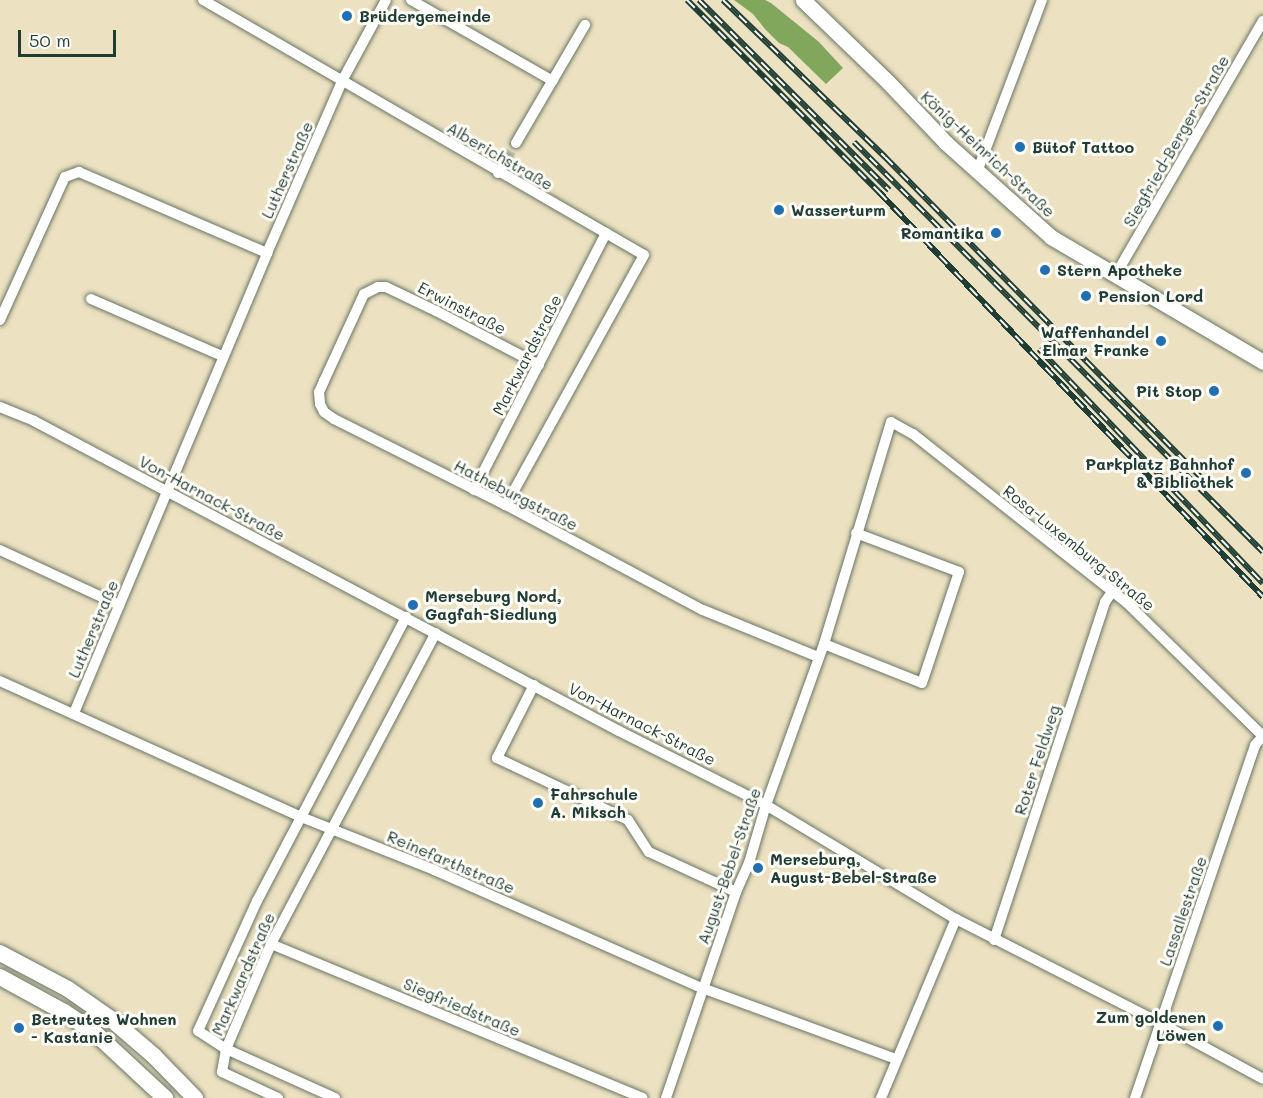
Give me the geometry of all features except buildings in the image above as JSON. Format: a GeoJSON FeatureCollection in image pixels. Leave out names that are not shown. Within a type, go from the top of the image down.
{"type":"FeatureCollection","features":[{"type":"Feature","properties":{"kind":"main road","name":"König-Heinrich-Straße"},"geometry":{"type":"LineString","coordinates":[[802,0],[977,172],[1051,237],[1263,362]]}},
{"type":"Feature","properties":{"kind":"main road"},"geometry":{"type":"LineString","coordinates":[[0,953],[68,989],[111,1018],[154,1056],[195,1098]]}},
{"type":"Feature","properties":{"kind":"main road"},"geometry":{"type":"LineString","coordinates":[[0,977],[64,1012],[95,1034],[165,1098]]}},
{"type":"Feature","properties":{"kind":"street","name":"Alberichstraße"},"geometry":{"type":"LineString","coordinates":[[203,0],[214,3],[498,173],[644,255],[506,505]]}},
{"type":"Feature","properties":{"kind":"street","name":"Lutherstraße"},"geometry":{"type":"LineString","coordinates":[[74,713],[222,356],[342,81],[386,0]]}},
{"type":"Feature","properties":{"kind":"street"},"geometry":{"type":"LineString","coordinates":[[411,0],[553,81]]}},
{"type":"Feature","properties":{"kind":"street"},"geometry":{"type":"LineString","coordinates":[[977,172],[1042,0]]}},
{"type":"Feature","properties":{"kind":"street","name":"Siegfried-Berger-Straße"},"geometry":{"type":"LineString","coordinates":[[1115,276],[1263,21]]}},
{"type":"Feature","properties":{"kind":"street"},"geometry":{"type":"LineString","coordinates":[[516,143],[585,25]]}},
{"type":"Feature","properties":{"kind":"street"},"geometry":{"type":"LineString","coordinates":[[498,173],[506,160]]}},
{"type":"Feature","properties":{"kind":"street"},"geometry":{"type":"LineString","coordinates":[[0,320],[65,177],[79,172],[267,253]]}},
{"type":"Feature","properties":{"kind":"street","name":"Markwardstraße"},"geometry":{"type":"LineString","coordinates":[[474,490],[606,233]]}},
{"type":"Feature","properties":{"kind":"street","name":"Erwinstraße"},"geometry":{"type":"LineString","coordinates":[[369,291],[386,287],[539,365]]}},
{"type":"Feature","properties":{"kind":"street","name":"Hatheburgstraße"},"geometry":{"type":"LineString","coordinates":[[369,291],[364,294],[319,392],[320,405],[324,412],[506,505],[703,610],[818,657]]}},
{"type":"Feature","properties":{"kind":"street"},"geometry":{"type":"LineString","coordinates":[[91,299],[222,356]]}},
{"type":"Feature","properties":{"kind":"street","name":"Von-Harnack-Straße"},"geometry":{"type":"LineString","coordinates":[[0,407],[34,421],[765,805],[994,940],[1160,1023],[1263,1079]]}},
{"type":"Feature","properties":{"kind":"street","name":"August-Bebel-Straße"},"geometry":{"type":"LineString","coordinates":[[666,1098],[702,988],[736,892],[749,863],[765,805],[824,644],[891,422]]}},
{"type":"Feature","properties":{"kind":"street","name":"Rosa-Luxemburg-Straße"},"geometry":{"type":"LineString","coordinates":[[891,422],[914,434],[1112,592],[1263,736]]}},
{"type":"Feature","properties":{"kind":"street"},"geometry":{"type":"LineString","coordinates":[[824,644],[922,683],[959,572],[856,532]]}},
{"type":"Feature","properties":{"kind":"street"},"geometry":{"type":"LineString","coordinates":[[0,550],[119,605]]}},
{"type":"Feature","properties":{"kind":"street","name":"Roter Feldweg"},"geometry":{"type":"LineString","coordinates":[[994,940],[1105,602],[1112,592]]}},
{"type":"Feature","properties":{"kind":"street","name":"Markwardstraße"},"geometry":{"type":"LineString","coordinates":[[406,617],[257,901],[198,1031],[226,1049],[271,944],[436,633]]}},
{"type":"Feature","properties":{"kind":"street","name":"Reinefarthstraße"},"geometry":{"type":"LineString","coordinates":[[0,681],[301,817],[434,870],[702,988],[896,1059]]}},
{"type":"Feature","properties":{"kind":"street"},"geometry":{"type":"LineString","coordinates":[[534,685],[497,758],[628,820],[649,852],[736,892]]}},
{"type":"Feature","properties":{"kind":"street","name":"Lassallestraße"},"geometry":{"type":"LineString","coordinates":[[1135,1098],[1255,745],[1263,736]]}},
{"type":"Feature","properties":{"kind":"street"},"geometry":{"type":"LineString","coordinates":[[882,1098],[896,1059],[956,919]]}},
{"type":"Feature","properties":{"kind":"street","name":"Siegfriedstraße"},"geometry":{"type":"LineString","coordinates":[[271,944],[642,1098]]}},
{"type":"Feature","properties":{"kind":"street"},"geometry":{"type":"LineString","coordinates":[[278,1098],[222,1072],[226,1049],[335,1098]]}},
{"type":"Feature","properties":{"kind":"green space"},"geometry":{"type":"Polygon","coordinates":[[[734,0],[765,0],[771,3],[819,42],[843,68],[826,84],[788,47],[779,43],[753,14],[734,0]]]}},
{"type":"Feature","properties":{"kind":"tunnel"},"geometry":{"type":"LineString","coordinates":[[506,160],[516,143]]}},
{"type":"Feature","properties":{"kind":"railway"},"geometry":{"type":"LineString","coordinates":[[687,0],[879,192],[1263,597]]}},
{"type":"Feature","properties":{"kind":"railway"},"geometry":{"type":"LineString","coordinates":[[699,0],[889,190]]}},
{"type":"Feature","properties":{"kind":"railway"},"geometry":{"type":"LineString","coordinates":[[723,0],[885,157],[1212,489]]}},
{"type":"Feature","properties":{"kind":"railway"},"geometry":{"type":"LineString","coordinates":[[854,142],[1263,552]]}},
{"type":"Feature","properties":{"kind":"railway"},"geometry":{"type":"LineString","coordinates":[[1039,349],[1263,583]]}},
{"type":"Feature","properties":{"kind":"place","name":"Brüdergemeinde"},"geometry":{"type":"Point","coordinates":[347,16]}},
{"type":"Feature","properties":{"kind":"place","name":"Bütof Tattoo"},"geometry":{"type":"Point","coordinates":[1020,147]}},
{"type":"Feature","properties":{"kind":"place","name":"Wasserturm"},"geometry":{"type":"Point","coordinates":[779,210]}},
{"type":"Feature","properties":{"kind":"place","name":"Romantika"},"geometry":{"type":"Point","coordinates":[996,233]}},
{"type":"Feature","properties":{"kind":"place","name":"Stern Apotheke"},"geometry":{"type":"Point","coordinates":[1045,270]}},
{"type":"Feature","properties":{"kind":"place","name":"Pension Lord"},"geometry":{"type":"Point","coordinates":[1086,296]}},
{"type":"Feature","properties":{"kind":"place","name":"Waffenhandel Elmar Franke"},"geometry":{"type":"Point","coordinates":[1161,341]}},
{"type":"Feature","properties":{"kind":"place","name":"Pit Stop"},"geometry":{"type":"Point","coordinates":[1214,391]}},
{"type":"Feature","properties":{"kind":"place","name":"Parkplatz Bahnhof & Bibliothek"},"geometry":{"type":"Point","coordinates":[1246,473]}},
{"type":"Feature","properties":{"kind":"place","name":"Merseburg Nord, Gagfah-Siedlung"},"geometry":{"type":"Point","coordinates":[413,605]}},
{"type":"Feature","properties":{"kind":"place","name":"Fahrschule A. Miksch"},"geometry":{"type":"Point","coordinates":[538,803]}},
{"type":"Feature","properties":{"kind":"place","name":"Merseburg, August-Bebel-Straße"},"geometry":{"type":"Point","coordinates":[758,868]}},
{"type":"Feature","properties":{"kind":"place","name":"Zum goldenen Löwen"},"geometry":{"type":"Point","coordinates":[1218,1026]}},
{"type":"Feature","properties":{"kind":"place","name":"Betreutes Wohnen - Kastanie"},"geometry":{"type":"Point","coordinates":[19,1028]}}]}
